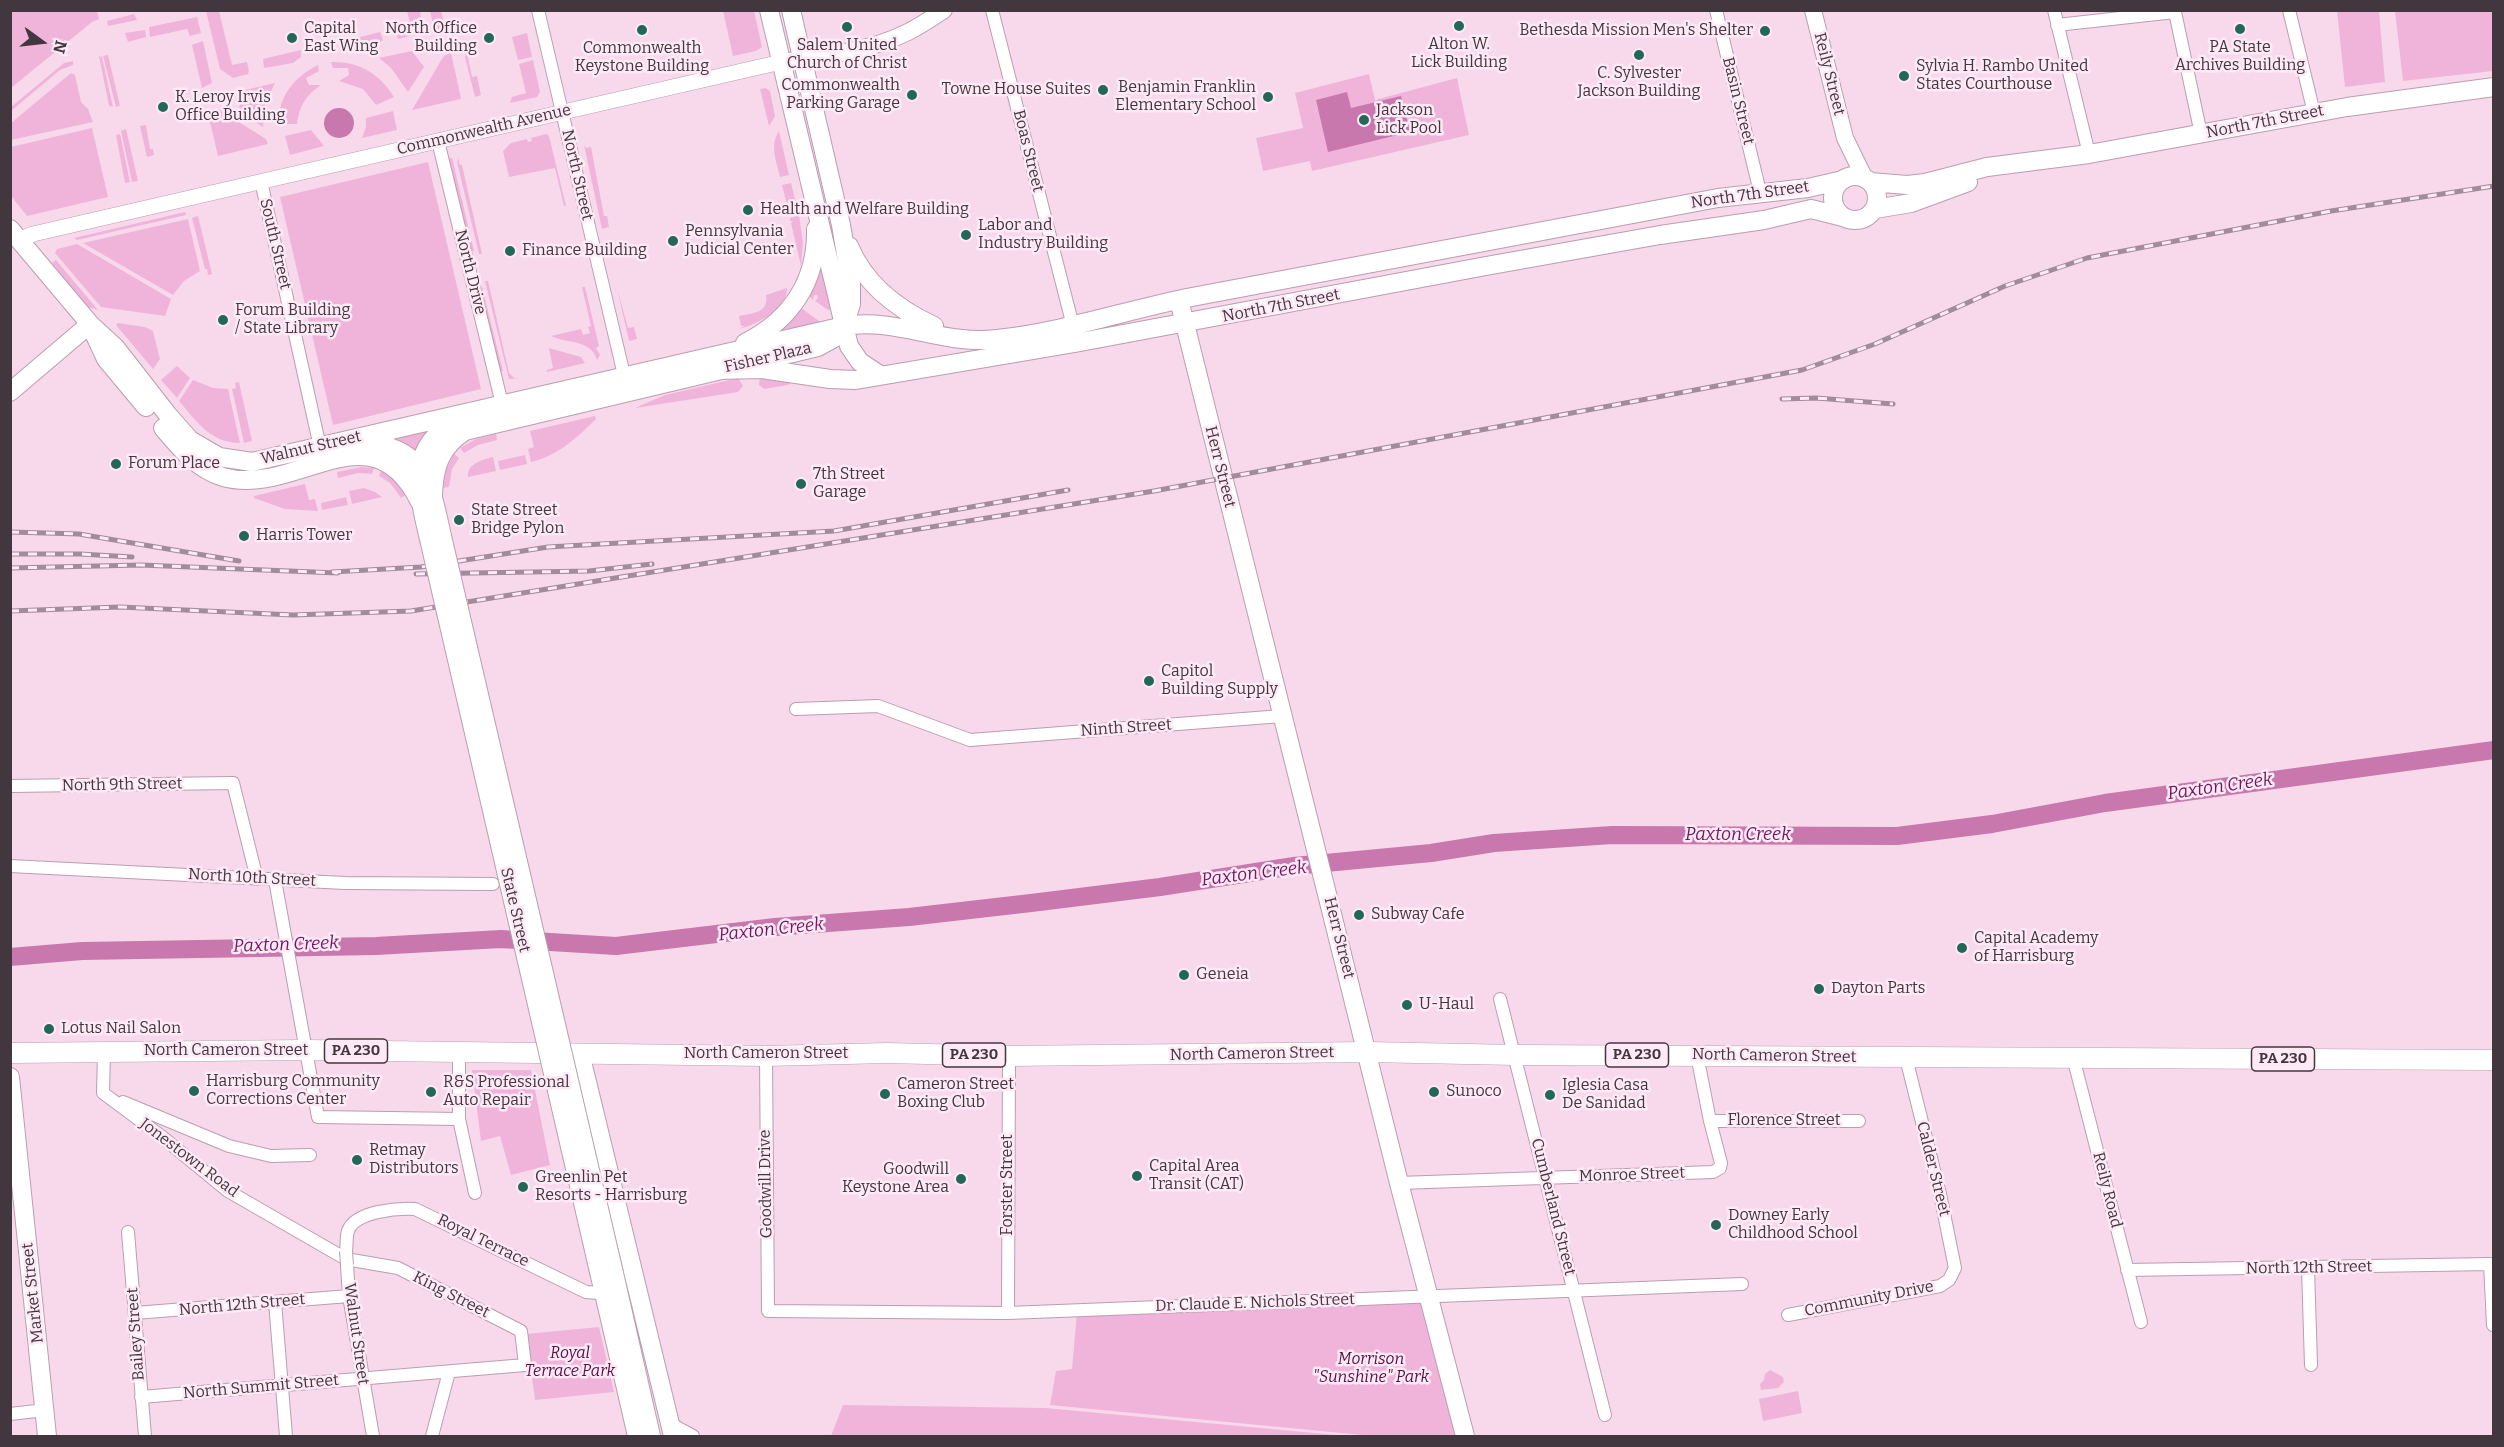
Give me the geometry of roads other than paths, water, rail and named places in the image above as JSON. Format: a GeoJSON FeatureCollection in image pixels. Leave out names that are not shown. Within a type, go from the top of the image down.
{"type":"FeatureCollection","features":[{"type":"Feature","properties":{"kind":"highway","name":"North Cameron Street"},"geometry":{"type":"LineString","coordinates":[[10,1053],[306,1050],[766,1056],[887,1053],[1009,1056],[1368,1052],[1905,1058],[2493,1060]]}},
{"type":"Feature","properties":{"kind":"main road"},"geometry":{"type":"LineString","coordinates":[[769,10],[844,326],[853,355],[880,375]]}},
{"type":"Feature","properties":{"kind":"main road"},"geometry":{"type":"LineString","coordinates":[[791,10],[841,225],[851,284],[851,304],[844,326]]}},
{"type":"Feature","properties":{"kind":"main road","name":"Commonwealth Avenue"},"geometry":{"type":"LineString","coordinates":[[781,63],[873,44],[906,33],[944,10]]}},
{"type":"Feature","properties":{"kind":"main road","name":"Reily Street"},"geometry":{"type":"LineString","coordinates":[[1813,10],[1845,138],[1868,180]]}},
{"type":"Feature","properties":{"kind":"main road","name":"North 7th Street"},"geometry":{"type":"LineString","coordinates":[[844,326],[891,324],[952,338],[982,341],[1073,326],[1179,300],[1707,200],[1760,192],[1808,189],[1859,176],[1868,180],[1916,184],[1988,167],[2089,154],[2397,99],[2493,87]]}},
{"type":"Feature","properties":{"kind":"main road","name":"Reily Street"},"geometry":{"type":"LineString","coordinates":[[1844,179],[1845,138]]}},
{"type":"Feature","properties":{"kind":"main road","name":"North 7th Street"},"geometry":{"type":"LineString","coordinates":[[719,362],[844,381],[1185,324],[1486,266],[1811,209],[1856,220],[1863,219],[1875,209],[1911,203],[1956,185],[2037,161]]}},
{"type":"Feature","properties":{"kind":"main road","name":"North 7th Street"},"geometry":{"type":"LineString","coordinates":[[1843,217],[1838,212],[1833,198],[1838,185],[1844,179]]}},
{"type":"Feature","properties":{"kind":"main road"},"geometry":{"type":"LineString","coordinates":[[1868,180],[1877,195],[1875,209]]}},
{"type":"Feature","properties":{"kind":"main road"},"geometry":{"type":"LineString","coordinates":[[1760,192],[1764,219]]}},
{"type":"Feature","properties":{"kind":"main road"},"geometry":{"type":"LineString","coordinates":[[719,362],[773,326],[794,305],[802,293],[812,264],[816,238],[816,212]]}},
{"type":"Feature","properties":{"kind":"main road"},"geometry":{"type":"LineString","coordinates":[[841,225],[860,267],[892,303],[907,313],[950,333],[982,341]]}},
{"type":"Feature","properties":{"kind":"main road","name":"Walnut Street"},"geometry":{"type":"LineString","coordinates":[[13,238],[90,324],[115,347],[180,429],[204,450],[219,457],[252,462],[479,409]]}},
{"type":"Feature","properties":{"kind":"main road","name":"Herr Street"},"geometry":{"type":"LineString","coordinates":[[1179,300],[1399,1183],[1465,1437]]}},
{"type":"Feature","properties":{"kind":"main road"},"geometry":{"type":"LineString","coordinates":[[10,392],[90,324]]}},
{"type":"Feature","properties":{"kind":"main road","name":"Walnut Street"},"geometry":{"type":"LineString","coordinates":[[90,324],[106,359],[181,448],[206,470],[234,479],[250,479],[348,457],[375,457],[397,468],[412,487],[426,499]]}},
{"type":"Feature","properties":{"kind":"main road","name":"Fisher Plaza"},"geometry":{"type":"LineString","coordinates":[[426,499],[439,457],[453,438],[465,431],[844,326]]}},
{"type":"Feature","properties":{"kind":"main road","name":"Fisher Plaza"},"geometry":{"type":"LineString","coordinates":[[479,409],[624,375],[719,362]]}},
{"type":"Feature","properties":{"kind":"main road","name":"State Street"},"geometry":{"type":"LineString","coordinates":[[479,409],[456,420],[429,443],[419,467],[418,479],[426,499],[607,1274],[637,1437]]}},
{"type":"Feature","properties":{"kind":"main road"},"geometry":{"type":"LineString","coordinates":[[344,442],[362,441],[388,447],[411,459],[419,467]]}},
{"type":"Feature","properties":{"kind":"main road"},"geometry":{"type":"LineString","coordinates":[[580,1053],[671,1430]]}},
{"type":"Feature","properties":{"kind":"main road","name":"Market Street"},"geometry":{"type":"LineString","coordinates":[[10,1077],[47,1437]]}},
{"type":"Feature","properties":{"kind":"main road","name":"State Street"},"geometry":{"type":"LineString","coordinates":[[611,1294],[651,1437]]}},
{"type":"Feature","properties":{"kind":"street","name":"North Street"},"geometry":{"type":"LineString","coordinates":[[538,10],[624,375]]}},
{"type":"Feature","properties":{"kind":"street","name":"Boas Street"},"geometry":{"type":"LineString","coordinates":[[992,10],[1073,326]]}},
{"type":"Feature","properties":{"kind":"street","name":"Basin Street"},"geometry":{"type":"LineString","coordinates":[[1716,10],[1760,192]]}},
{"type":"Feature","properties":{"kind":"street"},"geometry":{"type":"LineString","coordinates":[[2054,10],[2089,154]]}},
{"type":"Feature","properties":{"kind":"street"},"geometry":{"type":"LineString","coordinates":[[2289,10],[2314,113]]}},
{"type":"Feature","properties":{"kind":"street"},"geometry":{"type":"LineString","coordinates":[[2057,25],[2175,12],[2201,134]]}},
{"type":"Feature","properties":{"kind":"street","name":"Commonwealth Avenue"},"geometry":{"type":"LineString","coordinates":[[13,238],[781,63]]}},
{"type":"Feature","properties":{"kind":"street","name":"North Drive"},"geometry":{"type":"LineString","coordinates":[[438,141],[502,404]]}},
{"type":"Feature","properties":{"kind":"street","name":"South Street"},"geometry":{"type":"LineString","coordinates":[[261,181],[321,447]]}},
{"type":"Feature","properties":{"kind":"street","name":"Ninth Street"},"geometry":{"type":"LineString","coordinates":[[796,709],[878,706],[970,740],[1282,716]]}},
{"type":"Feature","properties":{"kind":"street","name":"North 9th Street"},"geometry":{"type":"LineString","coordinates":[[10,786],[233,783],[257,879]]}},
{"type":"Feature","properties":{"kind":"street","name":"North 10th Street"},"geometry":{"type":"LineString","coordinates":[[10,866],[345,883],[493,884]]}},
{"type":"Feature","properties":{"kind":"street"},"geometry":{"type":"LineString","coordinates":[[275,880],[318,1117],[459,1119]]}},
{"type":"Feature","properties":{"kind":"street","name":"Cumberland Street"},"geometry":{"type":"LineString","coordinates":[[1500,999],[1516,1055],[1605,1415]]}},
{"type":"Feature","properties":{"kind":"street"},"geometry":{"type":"LineString","coordinates":[[104,1052],[103,1093],[230,1146],[271,1156],[310,1155]]}},
{"type":"Feature","properties":{"kind":"street"},"geometry":{"type":"LineString","coordinates":[[459,1052],[459,1119],[475,1193]]}},
{"type":"Feature","properties":{"kind":"street"},"geometry":{"type":"LineString","coordinates":[[1697,1055],[1710,1121]]}},
{"type":"Feature","properties":{"kind":"street","name":"Goodwill Drive"},"geometry":{"type":"LineString","coordinates":[[766,1056],[768,1311]]}},
{"type":"Feature","properties":{"kind":"street","name":"Forster Street"},"geometry":{"type":"LineString","coordinates":[[1008,1313],[1009,1056]]}},
{"type":"Feature","properties":{"kind":"street","name":"Reily Road"},"geometry":{"type":"LineString","coordinates":[[2073,1057],[2140,1322]]}},
{"type":"Feature","properties":{"kind":"street","name":"Calder Street"},"geometry":{"type":"LineString","coordinates":[[1905,1058],[1953,1251],[1955,1268],[1948,1280]]}},
{"type":"Feature","properties":{"kind":"street","name":"Jonestown Road"},"geometry":{"type":"LineString","coordinates":[[103,1093],[161,1136],[228,1191],[346,1258]]}},
{"type":"Feature","properties":{"kind":"street","name":"Monroe Street"},"geometry":{"type":"LineString","coordinates":[[1399,1183],[1713,1172],[1720,1168],[1721,1163],[1710,1121]]}},
{"type":"Feature","properties":{"kind":"street","name":"Florence Street"},"geometry":{"type":"LineString","coordinates":[[1710,1121],[1859,1121]]}},
{"type":"Feature","properties":{"kind":"street","name":"Royal Terrace"},"geometry":{"type":"LineString","coordinates":[[348,1230],[356,1222],[370,1215],[401,1208],[416,1209],[586,1292],[611,1294]]}},
{"type":"Feature","properties":{"kind":"street","name":"Walnut Street"},"geometry":{"type":"LineString","coordinates":[[348,1230],[346,1258],[349,1296],[373,1437]]}},
{"type":"Feature","properties":{"kind":"street","name":"Bailey Street"},"geometry":{"type":"LineString","coordinates":[[128,1232],[145,1437]]}},
{"type":"Feature","properties":{"kind":"street","name":"King Street"},"geometry":{"type":"LineString","coordinates":[[346,1258],[398,1268],[521,1331],[525,1365]]}},
{"type":"Feature","properties":{"kind":"street","name":"North 12th Street"},"geometry":{"type":"LineString","coordinates":[[2127,1270],[2490,1264],[2493,1325]]}},
{"type":"Feature","properties":{"kind":"street"},"geometry":{"type":"LineString","coordinates":[[2308,1268],[2311,1365]]}},
{"type":"Feature","properties":{"kind":"street","name":"Community Drive"},"geometry":{"type":"LineString","coordinates":[[1788,1315],[1940,1286],[1948,1280]]}},
{"type":"Feature","properties":{"kind":"street","name":"Dr. Claude E. Nichols Street"},"geometry":{"type":"LineString","coordinates":[[768,1311],[1008,1313],[1742,1284]]}},
{"type":"Feature","properties":{"kind":"street","name":"North 12th Street"},"geometry":{"type":"LineString","coordinates":[[135,1314],[349,1296]]}},
{"type":"Feature","properties":{"kind":"street"},"geometry":{"type":"LineString","coordinates":[[275,1302],[286,1437]]}},
{"type":"Feature","properties":{"kind":"street","name":"North Summit Street"},"geometry":{"type":"LineString","coordinates":[[141,1397],[525,1365]]}},
{"type":"Feature","properties":{"kind":"street"},"geometry":{"type":"LineString","coordinates":[[432,1437],[449,1372]]}},
{"type":"Feature","properties":{"kind":"street"},"geometry":{"type":"LineString","coordinates":[[10,1414],[45,1410]]}},
{"type":"Feature","properties":{"kind":"street"},"geometry":{"type":"LineString","coordinates":[[671,1430],[693,1437]]}},
{"type":"Feature","properties":{"kind":"waterway","name":"Paxton Creek"},"geometry":{"type":"LineString","coordinates":[[10,957],[82,951],[376,946],[501,939],[616,946],[775,927],[909,917],[1031,903],[1160,887],[1294,866],[1431,853],[1494,843],[1612,835],[1897,836],[1992,824],[2105,803],[2494,750]]}},
{"type":"Feature","properties":{"kind":"railway"},"geometry":{"type":"LineString","coordinates":[[10,611],[120,607],[293,615],[411,611],[1154,491],[1802,370],[1875,344],[2005,286],[2087,258],[2331,211],[2494,186]]}},
{"type":"Feature","properties":{"kind":"railway"},"geometry":{"type":"LineString","coordinates":[[1782,399],[1816,398],[1893,404]]}},
{"type":"Feature","properties":{"kind":"railway"},"geometry":{"type":"LineString","coordinates":[[332,572],[421,567],[548,547],[834,531],[1068,490]]}},
{"type":"Feature","properties":{"kind":"railway"},"geometry":{"type":"LineString","coordinates":[[10,532],[79,534],[239,561]]}},
{"type":"Feature","properties":{"kind":"railway"},"geometry":{"type":"LineString","coordinates":[[10,554],[132,557]]}},
{"type":"Feature","properties":{"kind":"railway"},"geometry":{"type":"LineString","coordinates":[[416,574],[589,571],[652,564]]}},
{"type":"Feature","properties":{"kind":"railway"},"geometry":{"type":"LineString","coordinates":[[10,568],[141,565],[338,573]]}},
{"type":"Feature","properties":{"kind":"place","name":"Alton W. Lick Building"},"geometry":{"type":"Point","coordinates":[1459,26]}},
{"type":"Feature","properties":{"kind":"place","name":"Salem United Church of Christ"},"geometry":{"type":"Point","coordinates":[847,27]}},
{"type":"Feature","properties":{"kind":"place","name":"PA State Archives Building"},"geometry":{"type":"Point","coordinates":[2240,29]}},
{"type":"Feature","properties":{"kind":"place","name":"Commonwealth Keystone Building"},"geometry":{"type":"Point","coordinates":[642,30]}},
{"type":"Feature","properties":{"kind":"place","name":"Bethesda Mission Men's Shelter"},"geometry":{"type":"Point","coordinates":[1765,31]}},
{"type":"Feature","properties":{"kind":"place","name":"Capital East Wing"},"geometry":{"type":"Point","coordinates":[292,38]}},
{"type":"Feature","properties":{"kind":"place","name":"North Office Building"},"geometry":{"type":"Point","coordinates":[489,38]}},
{"type":"Feature","properties":{"kind":"place","name":"C. Sylvester Jackson Building"},"geometry":{"type":"Point","coordinates":[1639,55]}},
{"type":"Feature","properties":{"kind":"place","name":"Sylvia H. Rambo United States Courthouse"},"geometry":{"type":"Point","coordinates":[1904,76]}},
{"type":"Feature","properties":{"kind":"place","name":"Towne House Suites"},"geometry":{"type":"Point","coordinates":[1103,90]}},
{"type":"Feature","properties":{"kind":"place","name":"Commonwealth Parking Garage"},"geometry":{"type":"Point","coordinates":[912,95]}},
{"type":"Feature","properties":{"kind":"place","name":"Benjamin Franklin Elementary School"},"geometry":{"type":"Point","coordinates":[1268,97]}},
{"type":"Feature","properties":{"kind":"place","name":"K. Leroy Irvis Office Building"},"geometry":{"type":"Point","coordinates":[163,107]}},
{"type":"Feature","properties":{"kind":"place","name":"Jackson Lick Pool"},"geometry":{"type":"Point","coordinates":[1364,120]}},
{"type":"Feature","properties":{"kind":"place","name":"Health and Welfare Building"},"geometry":{"type":"Point","coordinates":[748,210]}},
{"type":"Feature","properties":{"kind":"place","name":"Labor and Industry Building"},"geometry":{"type":"Point","coordinates":[966,235]}},
{"type":"Feature","properties":{"kind":"place","name":"Pennsylvania Judicial Center"},"geometry":{"type":"Point","coordinates":[673,241]}},
{"type":"Feature","properties":{"kind":"place","name":"Finance Building"},"geometry":{"type":"Point","coordinates":[510,251]}},
{"type":"Feature","properties":{"kind":"place","name":"Forum Building / State Library"},"geometry":{"type":"Point","coordinates":[223,320]}},
{"type":"Feature","properties":{"kind":"place","name":"Forum Place"},"geometry":{"type":"Point","coordinates":[116,464]}},
{"type":"Feature","properties":{"kind":"place","name":"7th Street Garage"},"geometry":{"type":"Point","coordinates":[801,484]}},
{"type":"Feature","properties":{"kind":"place","name":"State Street Bridge Pylon"},"geometry":{"type":"Point","coordinates":[459,520]}},
{"type":"Feature","properties":{"kind":"place","name":"Harris Tower"},"geometry":{"type":"Point","coordinates":[244,536]}},
{"type":"Feature","properties":{"kind":"place","name":"Capitol Building Supply"},"geometry":{"type":"Point","coordinates":[1149,681]}},
{"type":"Feature","properties":{"kind":"place","name":"Subway Cafe"},"geometry":{"type":"Point","coordinates":[1359,915]}},
{"type":"Feature","properties":{"kind":"place","name":"Capital Academy of Harrisburg"},"geometry":{"type":"Point","coordinates":[1962,948]}},
{"type":"Feature","properties":{"kind":"place","name":"Geneia"},"geometry":{"type":"Point","coordinates":[1184,975]}},
{"type":"Feature","properties":{"kind":"place","name":"Dayton Parts"},"geometry":{"type":"Point","coordinates":[1819,989]}},
{"type":"Feature","properties":{"kind":"place","name":"U-Haul"},"geometry":{"type":"Point","coordinates":[1407,1005]}},
{"type":"Feature","properties":{"kind":"place","name":"Lotus Nail Salon"},"geometry":{"type":"Point","coordinates":[49,1029]}},
{"type":"Feature","properties":{"kind":"place","name":"Harrisburg Community Corrections Center"},"geometry":{"type":"Point","coordinates":[194,1091]}},
{"type":"Feature","properties":{"kind":"place","name":"R&S Professional Auto Repair"},"geometry":{"type":"Point","coordinates":[431,1092]}},
{"type":"Feature","properties":{"kind":"place","name":"Sunoco"},"geometry":{"type":"Point","coordinates":[1434,1092]}},
{"type":"Feature","properties":{"kind":"place","name":"Cameron Street Boxing Club"},"geometry":{"type":"Point","coordinates":[885,1094]}},
{"type":"Feature","properties":{"kind":"place","name":"Iglesia Casa De Sanidad"},"geometry":{"type":"Point","coordinates":[1550,1095]}},
{"type":"Feature","properties":{"kind":"place","name":"Retmay Distributors"},"geometry":{"type":"Point","coordinates":[357,1160]}},
{"type":"Feature","properties":{"kind":"place","name":"Capital Area Transit (CAT)"},"geometry":{"type":"Point","coordinates":[1137,1176]}},
{"type":"Feature","properties":{"kind":"place","name":"Goodwill Keystone Area"},"geometry":{"type":"Point","coordinates":[961,1179]}},
{"type":"Feature","properties":{"kind":"place","name":"Greenlin Pet Resorts - Harrisburg"},"geometry":{"type":"Point","coordinates":[523,1187]}},
{"type":"Feature","properties":{"kind":"place","name":"Downey Early Childhood School"},"geometry":{"type":"Point","coordinates":[1716,1225]}},
{"type":"Feature","properties":{"kind":"park label","name":"Royal Terrace Park"},"geometry":{"type":"Point","coordinates":[570,1363]}},
{"type":"Feature","properties":{"kind":"park label","name":"Morrison \"Sunshine\" Park"},"geometry":{"type":"Point","coordinates":[1371,1369]}}]}
